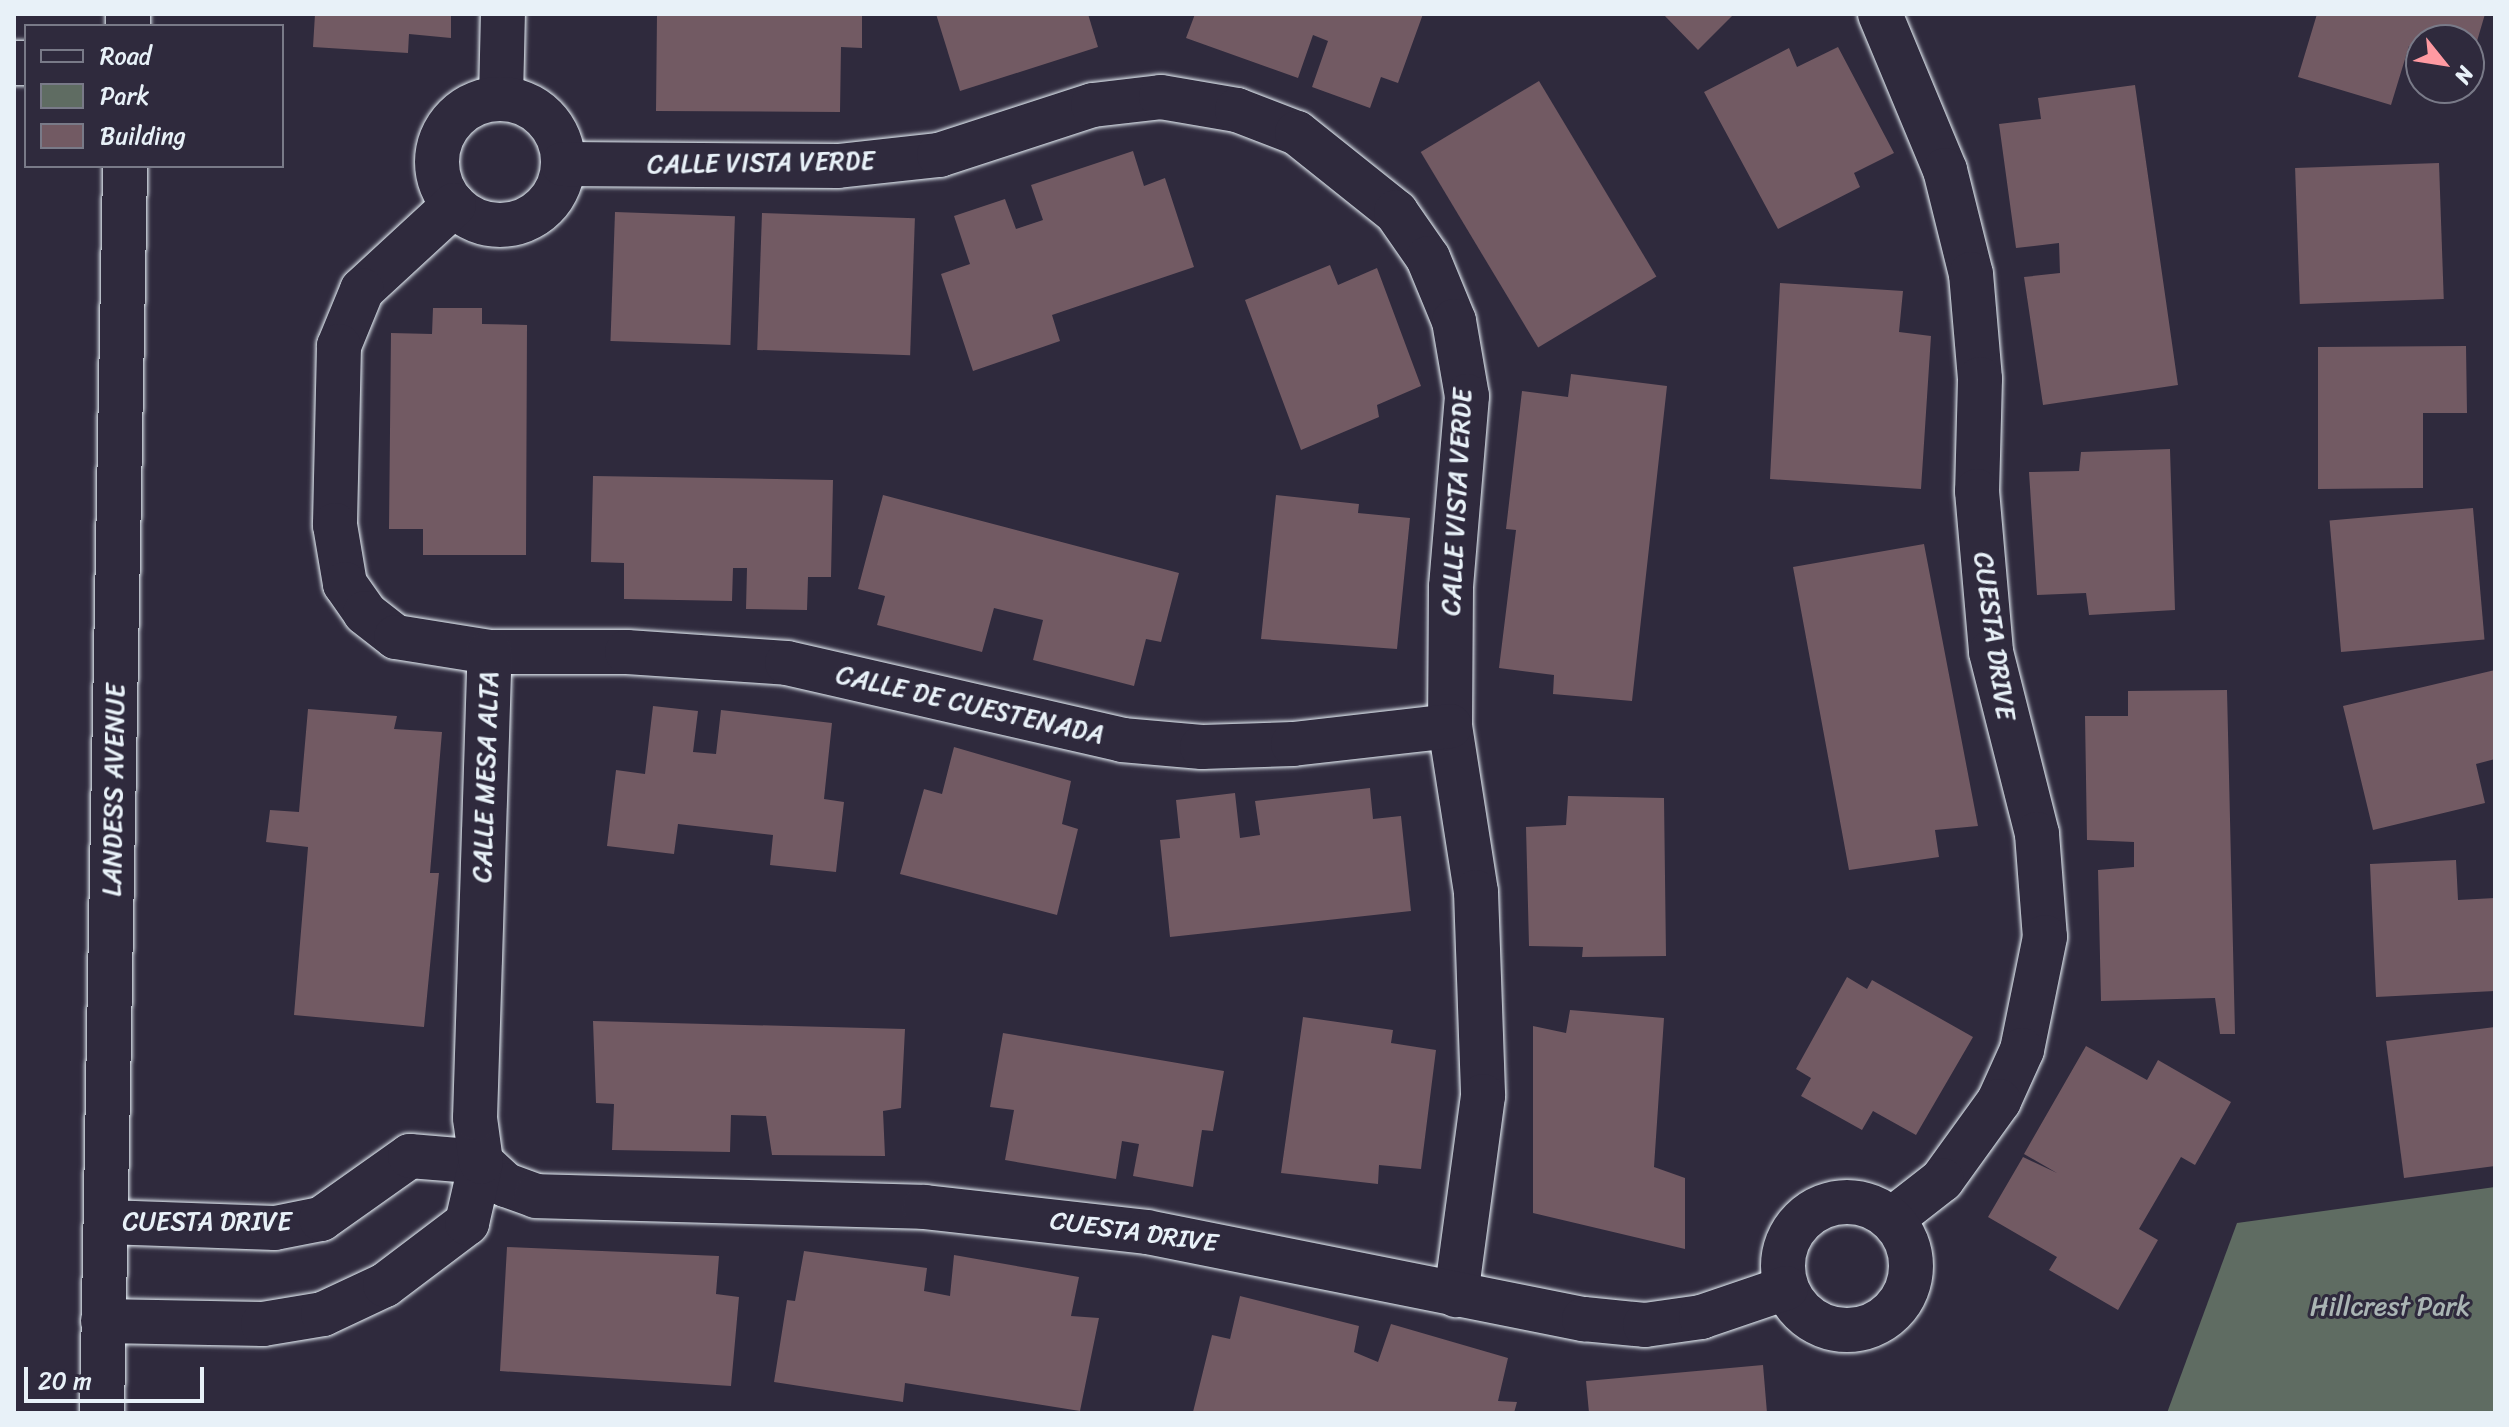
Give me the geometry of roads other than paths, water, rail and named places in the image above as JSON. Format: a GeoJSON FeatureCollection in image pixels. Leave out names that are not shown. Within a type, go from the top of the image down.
{"type":"FeatureCollection","features":[{"type":"Feature","properties":{"kind":"street"},"geometry":{"type":"LineString","coordinates":[[501,99],[503,14]]}},
{"type":"Feature","properties":{"kind":"street","name":"CUESTA DRIVE"},"geometry":{"type":"LineString","coordinates":[[1880,14],[1945,170],[1971,274],[1980,379],[1977,491],[1991,652],[2037,834],[2045,937],[2029,1025],[1999,1101],[1942,1180],[1892,1219]]}},
{"type":"Feature","properties":{"kind":"street","name":"CALLE VISTA VERDE"},"geometry":{"type":"LineString","coordinates":[[563,164],[838,166],[910,158],[1093,105],[1161,97],[1237,110],[1297,133],[1396,212],[1428,258],[1454,321],[1467,396],[1451,587],[1450,726],[1483,971],[1483,1096],[1456,1295]]}},
{"type":"Feature","properties":{"kind":"street"},"geometry":{"type":"LineString","coordinates":[[501,99],[546,118],[563,164],[551,199],[522,221],[486,224],[454,205],[438,173],[443,137],[466,109],[501,99]]}},
{"type":"Feature","properties":{"kind":"street","name":"LANDESS AVENUE"},"geometry":{"type":"LineString","coordinates":[[102,1413],[125,168]]}},
{"type":"Feature","properties":{"kind":"street","name":"CALLE MESA ALTA"},"geometry":{"type":"LineString","coordinates":[[454,205],[362,290],[343,326],[335,525],[345,584],[365,613],[396,637],[490,652],[475,1118],[481,1162]]}},
{"type":"Feature","properties":{"kind":"street","name":"CALLE DE CUESTENADA"},"geometry":{"type":"LineString","coordinates":[[490,652],[627,652],[787,663],[1122,740],[1202,747],[1450,726]]}},
{"type":"Feature","properties":{"kind":"street","name":"CUESTA DRIVE"},"geometry":{"type":"LineString","coordinates":[[106,1222],[275,1228],[321,1219],[410,1156],[481,1162],[506,1185],[536,1196],[925,1207],[1048,1219],[1217,1243],[1456,1295],[1645,1325],[1701,1317],[1786,1288]]}},
{"type":"Feature","properties":{"kind":"street"},"geometry":{"type":"LineString","coordinates":[[103,1321],[263,1324],[323,1314],[385,1285],[467,1223],[481,1162]]}},
{"type":"Feature","properties":{"kind":"street"},"geometry":{"type":"LineString","coordinates":[[1839,1202],[1867,1204],[1892,1219],[1912,1262],[1909,1285],[1895,1309],[1874,1325],[1848,1331],[1822,1326],[1800,1311],[1786,1288],[1782,1259],[1792,1233],[1812,1212],[1839,1202]]}},
{"type":"Feature","properties":{"kind":"park label","name":"Hillcrest Park"},"geometry":{"type":"Point","coordinates":[2390,1307]}}]}
